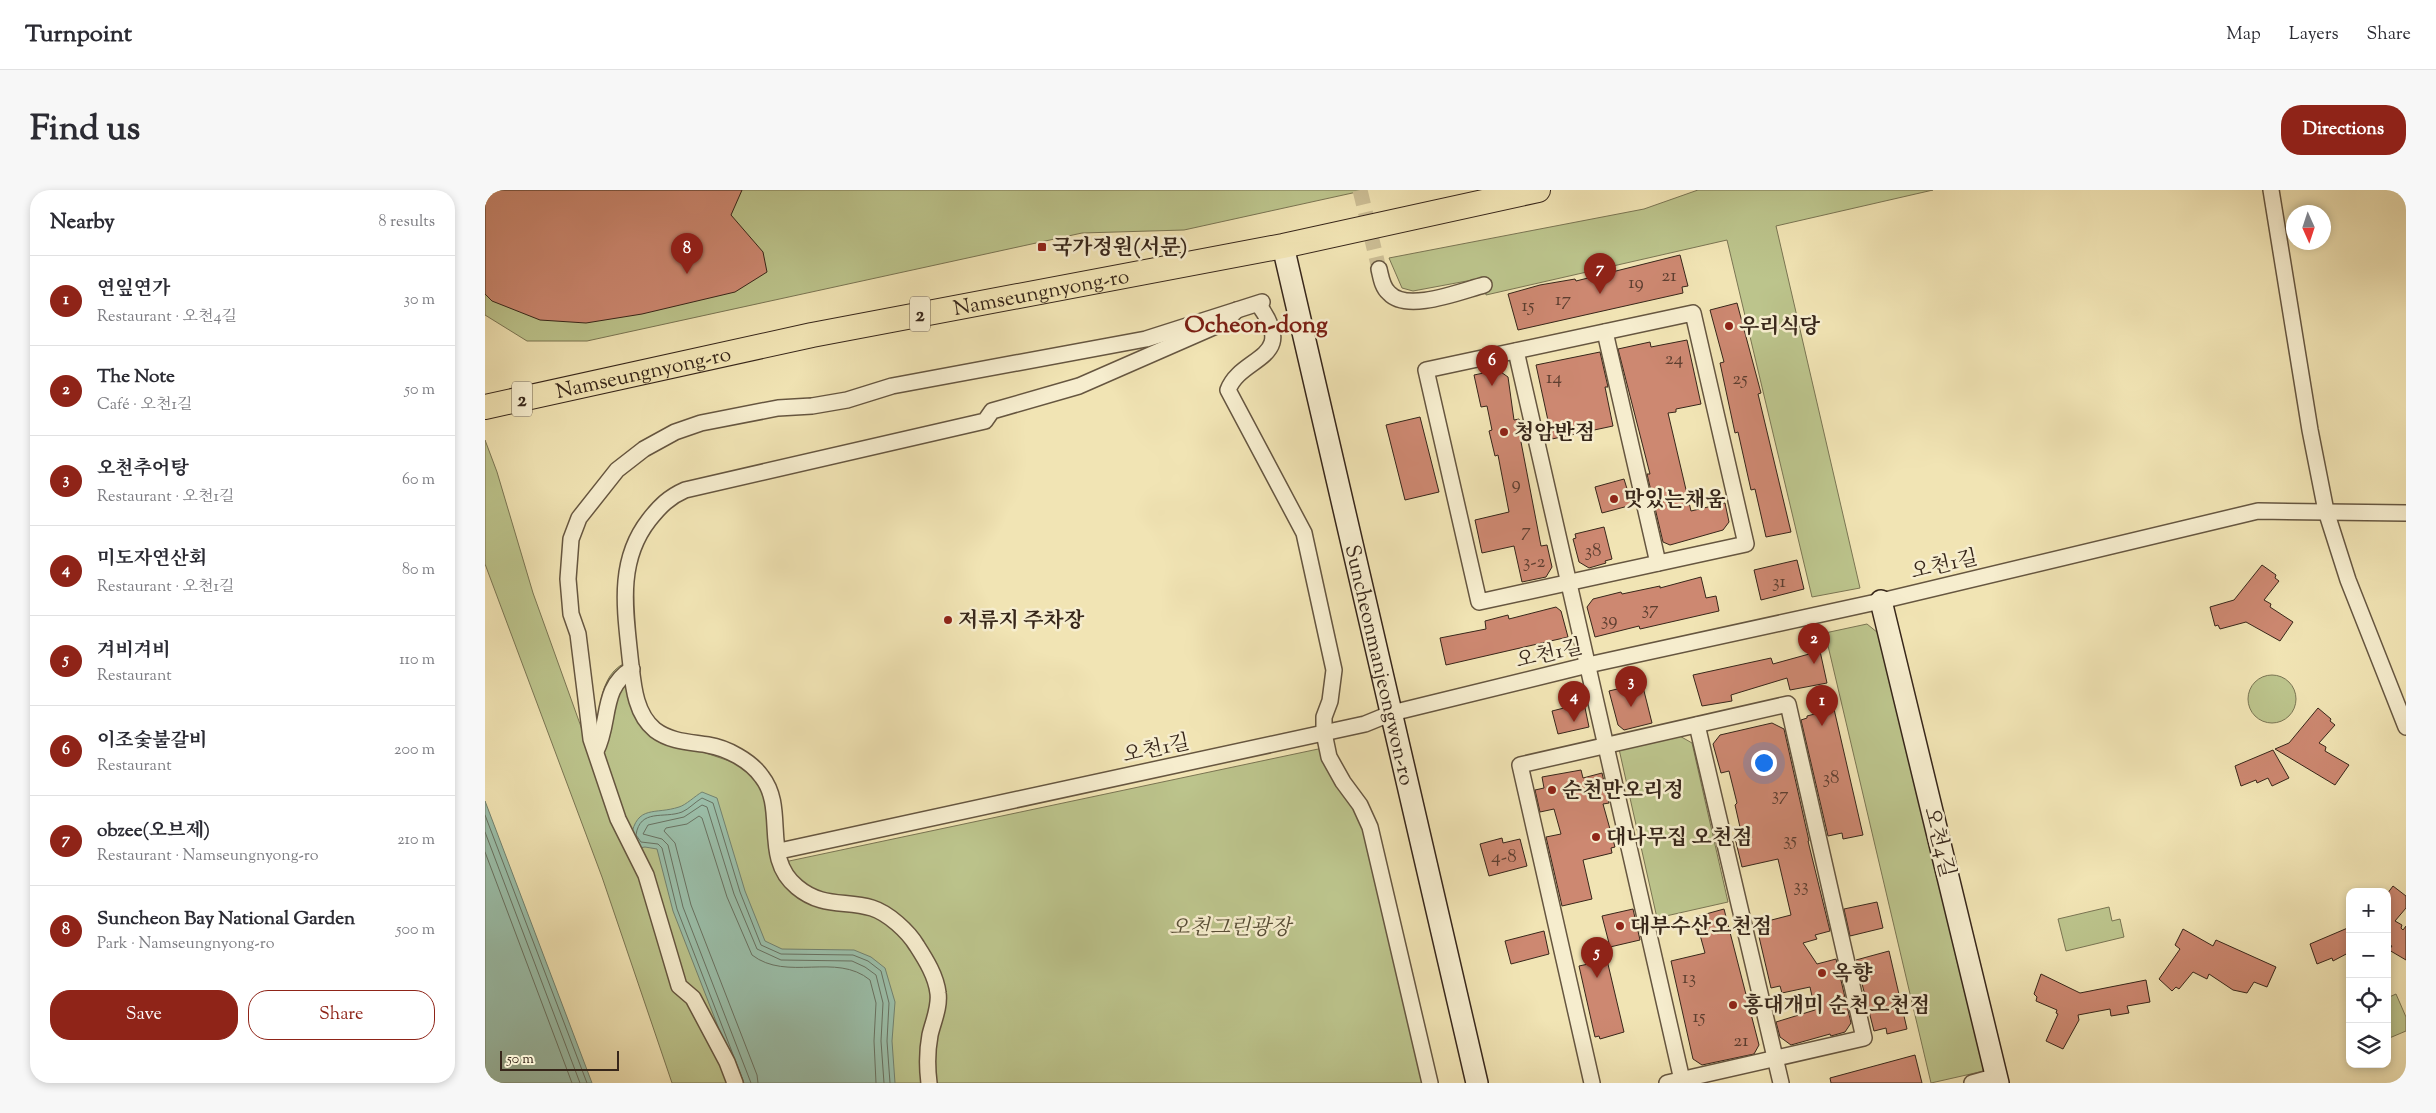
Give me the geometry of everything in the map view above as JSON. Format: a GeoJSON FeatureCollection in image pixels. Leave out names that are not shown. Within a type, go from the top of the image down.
{"type":"FeatureCollection","features":[{"type":"Feature","properties":{"kind":"main road","name":"Namseungnyong-ro"},"geometry":{"type":"LineString","coordinates":[[485,407],[812,335],[1283,246],[1538,190]]}},
{"type":"Feature","properties":{"kind":"main road","name":"Suncheonmanjeongwon-ro"},"geometry":{"type":"LineString","coordinates":[[1283,246],[1477,1083]]}},
{"type":"Feature","properties":{"kind":"main road","name":"오천4길"},"geometry":{"type":"LineString","coordinates":[[1881,601],[1998,1080]]}},
{"type":"Feature","properties":{"kind":"street"},"geometry":{"type":"LineString","coordinates":[[1453,209],[1475,190]]}},
{"type":"Feature","properties":{"kind":"street"},"geometry":{"type":"LineString","coordinates":[[2271,190],[2309,430],[2326,511],[2348,580],[2406,727]]}},
{"type":"Feature","properties":{"kind":"street"},"geometry":{"type":"LineString","coordinates":[[1379,268],[1385,289],[1390,295],[1398,300],[1408,302],[1420,302],[1484,285]]}},
{"type":"Feature","properties":{"kind":"street"},"geometry":{"type":"LineString","coordinates":[[735,1083],[727,1062],[693,998],[679,986],[646,875],[618,819],[591,739],[578,634],[571,614],[568,580],[571,539],[579,518],[617,470],[644,449],[675,432],[701,422],[778,408],[812,406],[847,400],[892,386],[1129,343],[1260,303],[1270,319],[1272,341],[1261,359],[1237,376],[1228,390],[1296,516],[1307,545],[1334,670],[1330,701],[1324,717],[1324,733],[1329,757],[1336,772],[1360,804],[1370,827],[1430,1083]]}},
{"type":"Feature","properties":{"kind":"street"},"geometry":{"type":"LineString","coordinates":[[929,1083],[928,1054],[938,993],[931,970],[911,937],[897,924],[873,908],[825,901],[810,896],[796,886],[786,875],[778,857],[774,839],[773,797],[761,776],[727,750],[710,745],[687,744],[664,735],[655,730],[642,714],[632,669],[624,607],[628,560],[636,538],[660,506],[671,496],[685,490],[985,421],[992,411],[1079,386],[1223,323],[1237,310]]}},
{"type":"Feature","properties":{"kind":"street"},"geometry":{"type":"LineString","coordinates":[[1693,313],[1746,544],[1479,602],[1426,370],[1516,351],[1693,313]]}},
{"type":"Feature","properties":{"kind":"street"},"geometry":{"type":"LineString","coordinates":[[1605,332],[1657,563]]}},
{"type":"Feature","properties":{"kind":"street"},"geometry":{"type":"LineString","coordinates":[[1516,351],[1606,745],[1675,1081],[1864,1038],[1788,704],[1606,745],[1520,765],[1593,1083]]}},
{"type":"Feature","properties":{"kind":"street","name":"오천1길"},"geometry":{"type":"LineString","coordinates":[[784,850],[1365,724],[1392,713],[1588,666],[1881,601],[2258,511],[2406,513]]}},
{"type":"Feature","properties":{"kind":"street"},"geometry":{"type":"LineString","coordinates":[[596,751],[602,738],[613,688],[623,675],[632,669]]}},
{"type":"Feature","properties":{"kind":"street"},"geometry":{"type":"LineString","coordinates":[[1697,725],[1781,1083]]}},
{"type":"Feature","properties":{"kind":"street"},"geometry":{"type":"LineString","coordinates":[[1972,1083],[1998,1080]]}},
{"type":"Feature","properties":{"kind":"green space"},"geometry":{"type":"Polygon","coordinates":[[[485,190],[1366,190],[1184,230],[1082,233],[587,341],[527,341],[485,315],[485,190]]]}},
{"type":"Feature","properties":{"kind":"green space"},"geometry":{"type":"Polygon","coordinates":[[[1698,190],[1933,190],[1776,226],[1860,588],[1812,597],[1727,240],[1486,295],[1483,278],[1413,291],[1402,288],[1389,258],[1644,209],[1698,190]]]}},
{"type":"Feature","properties":{"kind":"green space","name":"오천그린광장"},"geometry":{"type":"Polygon","coordinates":[[[485,440],[497,472],[533,593],[594,763],[602,694],[607,681],[614,671],[625,663],[637,717],[697,750],[741,765],[755,774],[769,803],[775,864],[1323,748],[1363,815],[1427,1083],[672,1083],[602,877],[485,564],[485,440]]]}},
{"type":"Feature","properties":{"kind":"green space"},"geometry":{"type":"Polygon","coordinates":[[[1867,624],[1883,637],[1984,1071],[1931,1083],[1825,633],[1867,624]]]}},
{"type":"Feature","properties":{"kind":"green space"},"geometry":{"type":"Polygon","coordinates":[[[2272,675],[2281,677],[2289,682],[2294,690],[2296,699],[2294,708],[2289,716],[2281,721],[2272,723],[2263,721],[2255,716],[2250,708],[2248,699],[2250,690],[2255,682],[2263,677],[2272,675]]]}},
{"type":"Feature","properties":{"kind":"green space"},"geometry":{"type":"Polygon","coordinates":[[[1678,735],[1692,743],[1728,902],[1657,918],[1619,749],[1678,735]]]}},
{"type":"Feature","properties":{"kind":"green space"},"geometry":{"type":"Polygon","coordinates":[[[2109,907],[2112,921],[2120,919],[2124,937],[2066,951],[2058,919],[2109,907]]]}},
{"type":"Feature","properties":{"kind":"green space"},"geometry":{"type":"Polygon","coordinates":[[[2396,994],[2406,1017],[2406,1031],[2391,1037],[2391,1023],[2391,996],[2396,994]]]}},
{"type":"Feature","properties":{"kind":"water"},"geometry":{"type":"Polygon","coordinates":[[[702,792],[717,798],[745,891],[765,941],[782,949],[854,950],[871,957],[885,968],[895,1002],[892,1041],[895,1083],[740,1083],[673,911],[657,849],[639,848],[631,837],[634,827],[642,815],[679,807],[702,792]]]}},
{"type":"Feature","properties":{"kind":"water"},"geometry":{"type":"Polygon","coordinates":[[[485,801],[592,1083],[485,1083],[485,801]]]}},
{"type":"Feature","properties":{"kind":"building"},"geometry":{"type":"Polygon","coordinates":[[[485,190],[742,190],[731,215],[763,252],[767,272],[735,292],[642,314],[586,323],[540,320],[492,301],[485,294],[485,190]]]}},
{"type":"Feature","properties":{"kind":"building"},"geometry":{"type":"Polygon","coordinates":[[[1680,255],[1688,286],[1682,287],[1683,293],[1518,330],[1508,294],[1540,285],[1575,279],[1576,281],[1680,255]]]}},
{"type":"Feature","properties":{"kind":"building"},"geometry":{"type":"Polygon","coordinates":[[[1737,303],[1761,393],[1758,394],[1791,532],[1766,537],[1755,489],[1751,490],[1738,432],[1735,433],[1720,363],[1724,362],[1710,310],[1737,303]]]}},
{"type":"Feature","properties":{"kind":"building"},"geometry":{"type":"Polygon","coordinates":[[[1687,340],[1701,404],[1676,409],[1676,412],[1668,413],[1691,511],[1725,503],[1729,522],[1723,530],[1670,545],[1663,542],[1647,474],[1650,474],[1618,349],[1650,342],[1651,347],[1687,340]]]}},
{"type":"Feature","properties":{"kind":"building"},"geometry":{"type":"Polygon","coordinates":[[[1600,352],[1608,387],[1605,387],[1613,426],[1552,439],[1536,365],[1600,352]]]}},
{"type":"Feature","properties":{"kind":"building"},"geometry":{"type":"Polygon","coordinates":[[[1498,370],[1508,377],[1514,420],[1519,419],[1524,441],[1521,442],[1541,546],[1547,545],[1552,567],[1546,577],[1522,582],[1514,546],[1482,553],[1475,520],[1509,512],[1498,455],[1495,456],[1489,431],[1492,430],[1487,406],[1481,407],[1474,375],[1498,370]]]}},
{"type":"Feature","properties":{"kind":"building"},"geometry":{"type":"Polygon","coordinates":[[[1420,417],[1439,492],[1405,500],[1386,425],[1420,417]]]}},
{"type":"Feature","properties":{"kind":"building"},"geometry":{"type":"Polygon","coordinates":[[[1624,479],[1632,505],[1602,513],[1595,487],[1624,479]]]}},
{"type":"Feature","properties":{"kind":"building"},"geometry":{"type":"Polygon","coordinates":[[[1604,527],[1612,559],[1605,561],[1606,563],[1589,568],[1579,562],[1573,539],[1576,538],[1575,534],[1604,527]]]}},
{"type":"Feature","properties":{"kind":"building"},"geometry":{"type":"Polygon","coordinates":[[[1797,560],[1804,589],[1761,600],[1754,570],[1797,560]]]}},
{"type":"Feature","properties":{"kind":"building"},"geometry":{"type":"Polygon","coordinates":[[[2262,565],[2276,575],[2275,578],[2279,581],[2264,600],[2271,604],[2270,607],[2293,622],[2280,641],[2246,622],[2220,629],[2218,625],[2215,626],[2210,607],[2234,600],[2262,565]]]}},
{"type":"Feature","properties":{"kind":"building"},"geometry":{"type":"Polygon","coordinates":[[[1701,577],[1706,598],[1716,596],[1719,611],[1640,629],[1639,626],[1595,637],[1587,607],[1593,599],[1621,592],[1622,594],[1660,586],[1660,588],[1701,577]]]}},
{"type":"Feature","properties":{"kind":"building"},"geometry":{"type":"Polygon","coordinates":[[[1556,607],[1561,611],[1568,637],[1446,665],[1440,638],[1486,629],[1485,621],[1508,615],[1509,619],[1556,607]]]}},
{"type":"Feature","properties":{"kind":"building"},"geometry":{"type":"Polygon","coordinates":[[[1820,651],[1827,683],[1790,690],[1787,678],[1731,695],[1732,701],[1702,706],[1693,675],[1771,658],[1773,664],[1820,651]]]}},
{"type":"Feature","properties":{"kind":"building"},"geometry":{"type":"Polygon","coordinates":[[[1642,683],[1652,723],[1624,730],[1618,725],[1609,691],[1642,683]]]}},
{"type":"Feature","properties":{"kind":"building"},"geometry":{"type":"Polygon","coordinates":[[[1584,703],[1589,727],[1558,734],[1552,711],[1584,703]]]}},
{"type":"Feature","properties":{"kind":"building"},"geometry":{"type":"Polygon","coordinates":[[[2318,708],[2335,725],[2319,743],[2326,747],[2325,751],[2349,765],[2335,785],[2275,749],[2289,743],[2318,708]]]}},
{"type":"Feature","properties":{"kind":"building"},"geometry":{"type":"Polygon","coordinates":[[[1834,709],[1863,835],[1843,839],[1842,833],[1828,836],[1801,720],[1807,718],[1807,716],[1834,709]]]}},
{"type":"Feature","properties":{"kind":"building"},"geometry":{"type":"Polygon","coordinates":[[[1772,723],[1784,729],[1830,931],[1815,935],[1817,939],[1803,943],[1817,964],[1836,959],[1851,1023],[1845,1032],[1831,1036],[1830,1034],[1791,1045],[1780,1037],[1776,1022],[1815,1010],[1810,987],[1782,993],[1780,986],[1771,988],[1756,924],[1791,915],[1778,859],[1742,867],[1735,838],[1742,836],[1735,805],[1737,803],[1729,771],[1721,773],[1713,744],[1720,735],[1772,723]]]}},
{"type":"Feature","properties":{"kind":"building"},"geometry":{"type":"Polygon","coordinates":[[[2273,750],[2289,778],[2272,786],[2268,778],[2257,783],[2256,780],[2241,786],[2235,766],[2273,750]]]}},
{"type":"Feature","properties":{"kind":"building"},"geometry":{"type":"Polygon","coordinates":[[[1581,770],[1583,778],[1602,773],[1609,803],[1603,804],[1615,847],[1611,848],[1612,853],[1583,860],[1592,899],[1562,906],[1546,837],[1561,834],[1554,809],[1540,812],[1535,790],[1544,788],[1542,777],[1581,770]]]}},
{"type":"Feature","properties":{"kind":"building"},"geometry":{"type":"Polygon","coordinates":[[[1502,838],[1503,843],[1520,839],[1527,866],[1489,876],[1480,844],[1502,838]]]}},
{"type":"Feature","properties":{"kind":"building"},"geometry":{"type":"Polygon","coordinates":[[[2393,886],[2406,896],[2406,908],[2395,921],[2402,925],[2401,928],[2403,930],[2406,926],[2406,960],[2391,951],[2391,889],[2393,886]]]}},
{"type":"Feature","properties":{"kind":"building"},"geometry":{"type":"Polygon","coordinates":[[[1877,902],[1883,928],[1850,936],[1844,909],[1877,902]]]}},
{"type":"Feature","properties":{"kind":"building"},"geometry":{"type":"Polygon","coordinates":[[[1633,909],[1640,940],[1610,947],[1602,916],[1633,909]]]}},
{"type":"Feature","properties":{"kind":"building"},"geometry":{"type":"Polygon","coordinates":[[[1724,909],[1759,1045],[1754,1054],[1702,1065],[1693,1059],[1671,961],[1705,953],[1695,917],[1724,909]]]}},
{"type":"Feature","properties":{"kind":"building"},"geometry":{"type":"Polygon","coordinates":[[[2183,929],[2213,946],[2216,940],[2276,967],[2267,987],[2254,982],[2247,993],[2233,990],[2209,974],[2207,979],[2193,972],[2179,989],[2176,987],[2172,991],[2159,979],[2180,949],[2175,945],[2183,929]]]}},
{"type":"Feature","properties":{"kind":"building"},"geometry":{"type":"Polygon","coordinates":[[[2346,929],[2346,954],[2333,961],[2332,958],[2317,964],[2310,944],[2346,929]]]}},
{"type":"Feature","properties":{"kind":"building"},"geometry":{"type":"Polygon","coordinates":[[[1544,931],[1549,954],[1511,964],[1505,941],[1544,931]]]}},
{"type":"Feature","properties":{"kind":"building"},"geometry":{"type":"Polygon","coordinates":[[[1889,951],[1907,1029],[1887,1034],[1886,1028],[1874,1031],[1856,960],[1889,951]]]}},
{"type":"Feature","properties":{"kind":"building"},"geometry":{"type":"Polygon","coordinates":[[[1607,960],[1624,1032],[1600,1039],[1599,1036],[1595,1037],[1579,966],[1607,960]]]}},
{"type":"Feature","properties":{"kind":"building"},"geometry":{"type":"Polygon","coordinates":[[[2041,974],[2080,993],[2146,980],[2150,1002],[2127,1006],[2129,1013],[2111,1016],[2110,1009],[2078,1015],[2079,1020],[2063,1049],[2046,1041],[2058,1014],[2056,1013],[2057,1010],[2036,1001],[2037,997],[2034,994],[2041,974]]]}},
{"type":"Feature","properties":{"kind":"building"},"geometry":{"type":"Polygon","coordinates":[[[1915,1055],[1922,1083],[1831,1083],[1830,1078],[1915,1055]]]}},
{"type":"Feature","properties":{"kind":"tunnel"},"geometry":{"type":"LineString","coordinates":[[1360,190],[1379,269]]}},
{"type":"Feature","properties":{"kind":"place","name":"국가정원(서문)"},"geometry":{"type":"Point","coordinates":[1042,247]}},
{"type":"Feature","properties":{"kind":"place","name":"Suncheon Bay National Garden"},"geometry":{"type":"Point","coordinates":[687,274]}},
{"type":"Feature","properties":{"kind":"place","name":"obzee(오브제)"},"geometry":{"type":"Point","coordinates":[1600,294]}},
{"type":"Feature","properties":{"kind":"place","name":"우리식당"},"geometry":{"type":"Point","coordinates":[1729,326]}},
{"type":"Feature","properties":{"kind":"place","name":"이조숯불갈비"},"geometry":{"type":"Point","coordinates":[1492,386]}},
{"type":"Feature","properties":{"kind":"place","name":"청암반점"},"geometry":{"type":"Point","coordinates":[1504,432]}},
{"type":"Feature","properties":{"kind":"place","name":"맛있는채움"},"geometry":{"type":"Point","coordinates":[1614,499]}},
{"type":"Feature","properties":{"kind":"place","name":"저류지 주차장"},"geometry":{"type":"Point","coordinates":[948,620]}},
{"type":"Feature","properties":{"kind":"place","name":"The Note"},"geometry":{"type":"Point","coordinates":[1814,664]}},
{"type":"Feature","properties":{"kind":"place","name":"오천추어탕"},"geometry":{"type":"Point","coordinates":[1631,707]}},
{"type":"Feature","properties":{"kind":"place","name":"미도자연산회"},"geometry":{"type":"Point","coordinates":[1574,722]}},
{"type":"Feature","properties":{"kind":"place","name":"연잎연가"},"geometry":{"type":"Point","coordinates":[1822,726]}},
{"type":"Feature","properties":{"kind":"place","name":"순천만오리정"},"geometry":{"type":"Point","coordinates":[1552,790]}},
{"type":"Feature","properties":{"kind":"place","name":"대나무집 오천점"},"geometry":{"type":"Point","coordinates":[1596,837]}},
{"type":"Feature","properties":{"kind":"place","name":"대부수산오천점"},"geometry":{"type":"Point","coordinates":[1620,926]}},
{"type":"Feature","properties":{"kind":"place","name":"옥향"},"geometry":{"type":"Point","coordinates":[1822,973]}},
{"type":"Feature","properties":{"kind":"place","name":"겨비겨비"},"geometry":{"type":"Point","coordinates":[1597,978]}},
{"type":"Feature","properties":{"kind":"place","name":"홍대개미 순천오천점"},"geometry":{"type":"Point","coordinates":[1733,1005]}},
{"type":"Feature","properties":{"kind":"district","name":"Ocheon-dong"},"geometry":{"type":"Point","coordinates":[1256,324]}}]}
